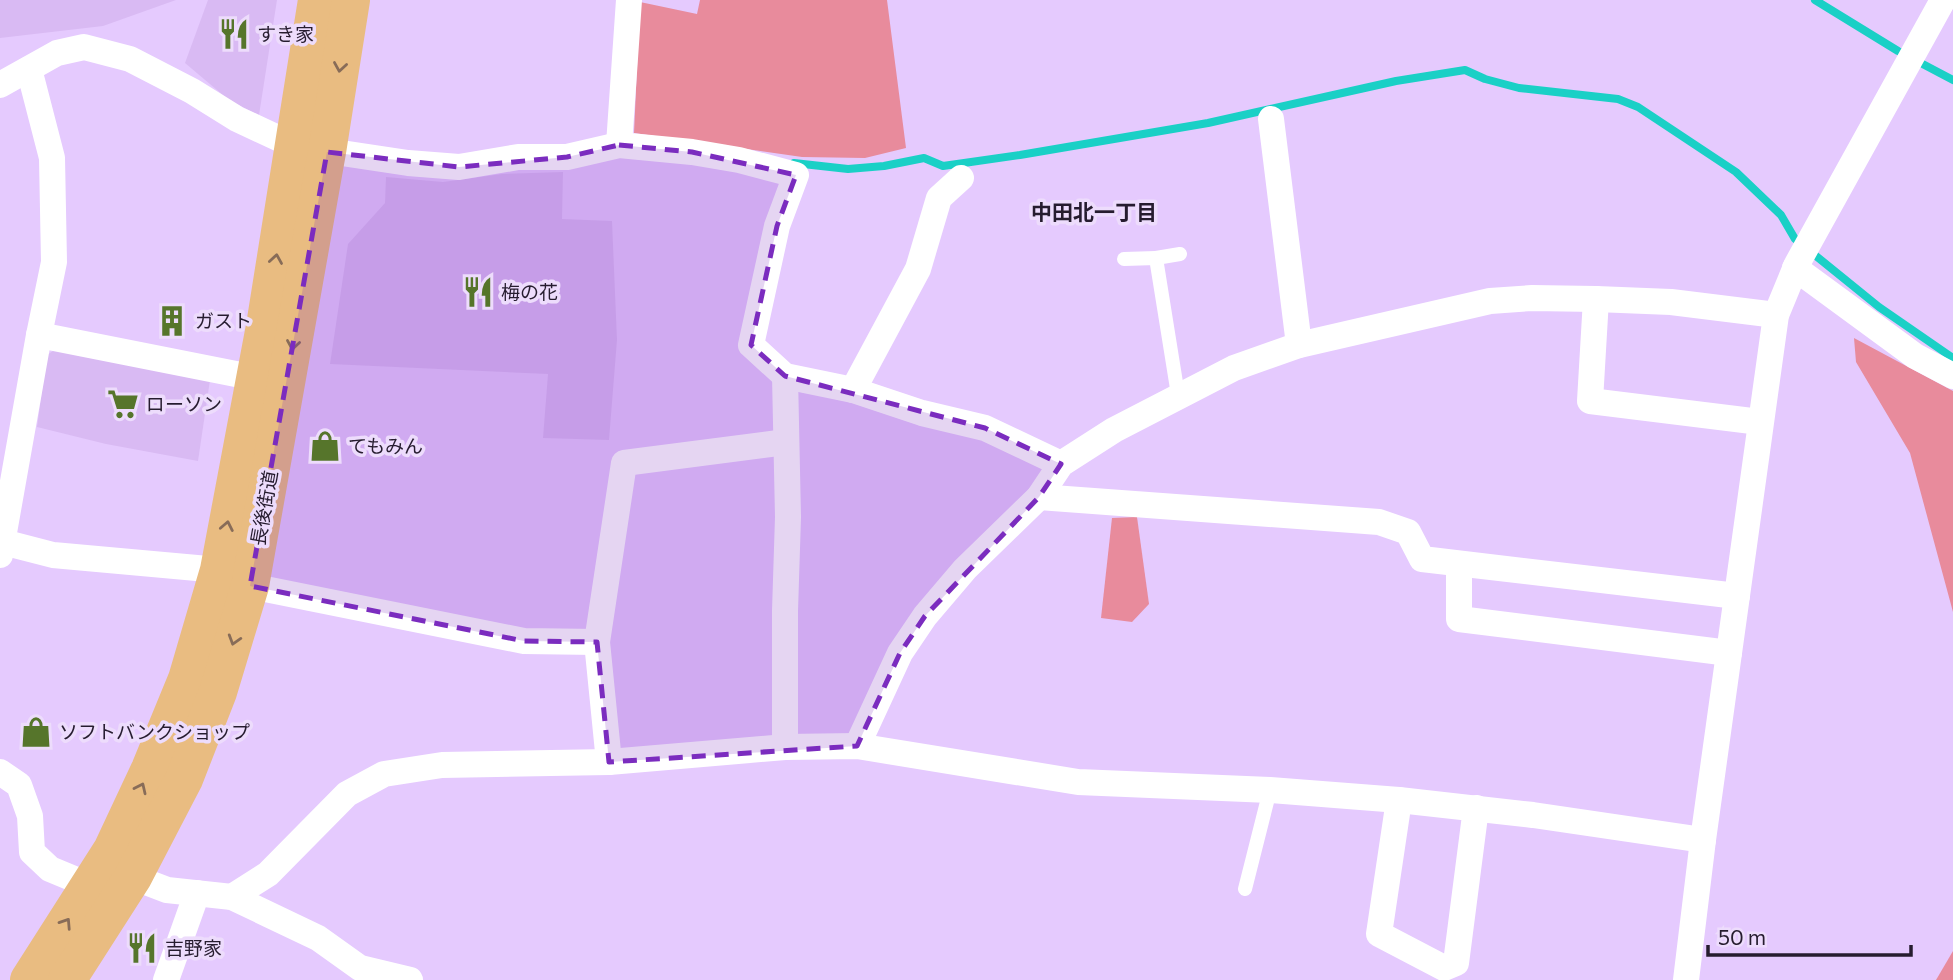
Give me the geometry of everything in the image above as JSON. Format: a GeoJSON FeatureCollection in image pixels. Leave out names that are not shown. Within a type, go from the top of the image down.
{"type":"FeatureCollection","features":[{"type":"Feature","properties":{"kind":"main road"},"geometry":{"type":"LineString","coordinates":[[311,149],[317,0]]}},
{"type":"Feature","properties":{"kind":"main road","name":"長後街道"},"geometry":{"type":"LineString","coordinates":[[68,980],[133,877],[184,779],[218,692],[234,578],[256,378],[311,149],[351,0]]}},
{"type":"Feature","properties":{"kind":"main road","name":"長後街道"},"geometry":{"type":"LineString","coordinates":[[29,980],[112,850],[234,578],[311,149]]}},
{"type":"Feature","properties":{"kind":"street"},"geometry":{"type":"LineString","coordinates":[[619,145],[629,0]]}},
{"type":"Feature","properties":{"kind":"street"},"geometry":{"type":"LineString","coordinates":[[1686,980],[1776,314],[1796,266],[1943,0]]}},
{"type":"Feature","properties":{"kind":"street"},"geometry":{"type":"LineString","coordinates":[[0,85],[57,53],[84,47],[130,59],[192,91],[237,119],[311,149],[408,163],[459,167],[518,157],[567,157],[619,145],[716,156],[796,175],[777,226],[751,345],[785,376],[853,390],[922,413],[985,428],[1061,464]]}},
{"type":"Feature","properties":{"kind":"street"},"geometry":{"type":"LineString","coordinates":[[29,69],[52,158],[54,262],[39,335],[10,434],[1,549],[234,578],[524,640],[597,642]]}},
{"type":"Feature","properties":{"kind":"street"},"geometry":{"type":"LineString","coordinates":[[1271,119],[1299,345]]}},
{"type":"Feature","properties":{"kind":"street"},"geometry":{"type":"LineString","coordinates":[[853,390],[918,269],[939,198],[961,178]]}},
{"type":"Feature","properties":{"kind":"street"},"geometry":{"type":"LineString","coordinates":[[1796,266],[1915,356],[1953,376]]}},
{"type":"Feature","properties":{"kind":"street"},"geometry":{"type":"LineString","coordinates":[[857,746],[900,653],[925,616],[965,569],[1039,497],[1061,464],[1114,430],[1234,368],[1299,345],[1490,301],[1532,298],[1671,302],[1776,314]]}},
{"type":"Feature","properties":{"kind":"street"},"geometry":{"type":"LineString","coordinates":[[1596,299],[1590,401],[1760,422]]}},
{"type":"Feature","properties":{"kind":"street"},"geometry":{"type":"LineString","coordinates":[[39,335],[256,378]]}},
{"type":"Feature","properties":{"kind":"street"},"geometry":{"type":"LineString","coordinates":[[785,376],[788,517],[785,747]]}},
{"type":"Feature","properties":{"kind":"street"},"geometry":{"type":"LineString","coordinates":[[610,762],[597,642],[624,463],[786,442]]}},
{"type":"Feature","properties":{"kind":"street"},"geometry":{"type":"LineString","coordinates":[[1039,497],[1380,522],[1408,532],[1422,559],[1737,596]]}},
{"type":"Feature","properties":{"kind":"street"},"geometry":{"type":"LineString","coordinates":[[1459,564],[1459,620],[1729,653]]}},
{"type":"Feature","properties":{"kind":"street"},"geometry":{"type":"LineString","coordinates":[[232,897],[268,874],[348,794],[384,774],[442,765],[610,762],[785,747],[857,746],[1078,782],[1270,790],[1399,800],[1476,808],[1703,840]]}},
{"type":"Feature","properties":{"kind":"street"},"geometry":{"type":"LineString","coordinates":[[0,772],[19,785],[30,816],[32,852],[50,869],[91,886]]}},
{"type":"Feature","properties":{"kind":"street"},"geometry":{"type":"LineString","coordinates":[[1399,800],[1379,934],[1444,968],[1456,963],[1476,808]]}},
{"type":"Feature","properties":{"kind":"street"},"geometry":{"type":"LineString","coordinates":[[133,877],[167,890],[232,897],[318,938],[360,968],[410,980]]}},
{"type":"Feature","properties":{"kind":"street"},"geometry":{"type":"LineString","coordinates":[[166,980],[197,893]]}},
{"type":"Feature","properties":{"kind":"lane"},"geometry":{"type":"LineString","coordinates":[[1124,259],[1180,254]]}},
{"type":"Feature","properties":{"kind":"lane"},"geometry":{"type":"LineString","coordinates":[[1156,258],[1178,395]]}},
{"type":"Feature","properties":{"kind":"lane"},"geometry":{"type":"LineString","coordinates":[[1245,889],[1270,790]]}},
{"type":"Feature","properties":{"kind":"highlighted area"},"geometry":{"type":"Polygon","coordinates":[[[619,145],[692,152],[796,175],[777,226],[751,345],[785,376],[985,428],[1061,464],[1039,497],[925,616],[900,653],[857,746],[609,762],[597,642],[524,641],[250,586],[327,152],[459,167],[567,157],[619,145]]]}},
{"type":"Feature","properties":{"kind":"shaded area"},"geometry":{"type":"Polygon","coordinates":[[[0,0],[176,0],[103,26],[0,38],[0,0]]]}},
{"type":"Feature","properties":{"kind":"shaded area","name":"すき家"},"geometry":{"type":"Polygon","coordinates":[[[208,0],[277,0],[259,115],[230,101],[185,63],[208,0]]]}},
{"type":"Feature","properties":{"kind":"shaded area"},"geometry":{"type":"Polygon","coordinates":[[[700,0],[887,0],[906,148],[865,158],[802,157],[634,133],[640,2],[697,14],[700,0]]]}},
{"type":"Feature","properties":{"kind":"shaded area","name":"梅の花"},"geometry":{"type":"Polygon","coordinates":[[[563,172],[562,219],[612,221],[617,340],[609,440],[543,438],[548,374],[330,364],[348,244],[385,203],[386,177],[443,182],[502,174],[563,172]]]}},
{"type":"Feature","properties":{"kind":"shaded area"},"geometry":{"type":"Polygon","coordinates":[[[1854,338],[1953,391],[1953,612],[1910,453],[1856,362],[1854,338]]]}},
{"type":"Feature","properties":{"kind":"shaded area","name":"ローソン"},"geometry":{"type":"Polygon","coordinates":[[[56,349],[210,380],[198,461],[106,444],[37,427],[47,355],[56,349]]]}},
{"type":"Feature","properties":{"kind":"shaded area"},"geometry":{"type":"Polygon","coordinates":[[[1137,517],[1149,604],[1132,622],[1101,618],[1112,518],[1137,517]]]}},
{"type":"Feature","properties":{"kind":"shaded area"},"geometry":{"type":"Polygon","coordinates":[[[1953,951],[1953,980],[1936,980],[1953,951]]]}},
{"type":"Feature","properties":{"kind":"waterway"},"geometry":{"type":"LineString","coordinates":[[1815,0],[1898,51],[1953,80]]}},
{"type":"Feature","properties":{"kind":"waterway"},"geometry":{"type":"LineString","coordinates":[[794,163],[848,169],[884,166],[924,158],[943,166],[1208,123],[1396,81],[1465,70],[1485,79],[1519,88],[1618,99],[1638,107],[1736,172],[1781,215],[1795,239],[1879,307],[1953,358]]}},
{"type":"Feature","properties":{"kind":"place","name":"すき家"},"geometry":{"type":"Point","coordinates":[234,34]}},
{"type":"Feature","properties":{"kind":"place","name":"梅の花"},"geometry":{"type":"Point","coordinates":[478,292]}},
{"type":"Feature","properties":{"kind":"place","name":"ガスト"},"geometry":{"type":"Point","coordinates":[172,321]}},
{"type":"Feature","properties":{"kind":"place","name":"ローソン"},"geometry":{"type":"Point","coordinates":[123,404]}},
{"type":"Feature","properties":{"kind":"place","name":"てもみん"},"geometry":{"type":"Point","coordinates":[325,446]}},
{"type":"Feature","properties":{"kind":"place","name":"ソフトバンクショップ"},"geometry":{"type":"Point","coordinates":[36,732]}},
{"type":"Feature","properties":{"kind":"place","name":"吉野家"},"geometry":{"type":"Point","coordinates":[142,948]}},
{"type":"Feature","properties":{"kind":"district","name":"中田北一丁目"},"geometry":{"type":"Point","coordinates":[1094,213]}}]}
